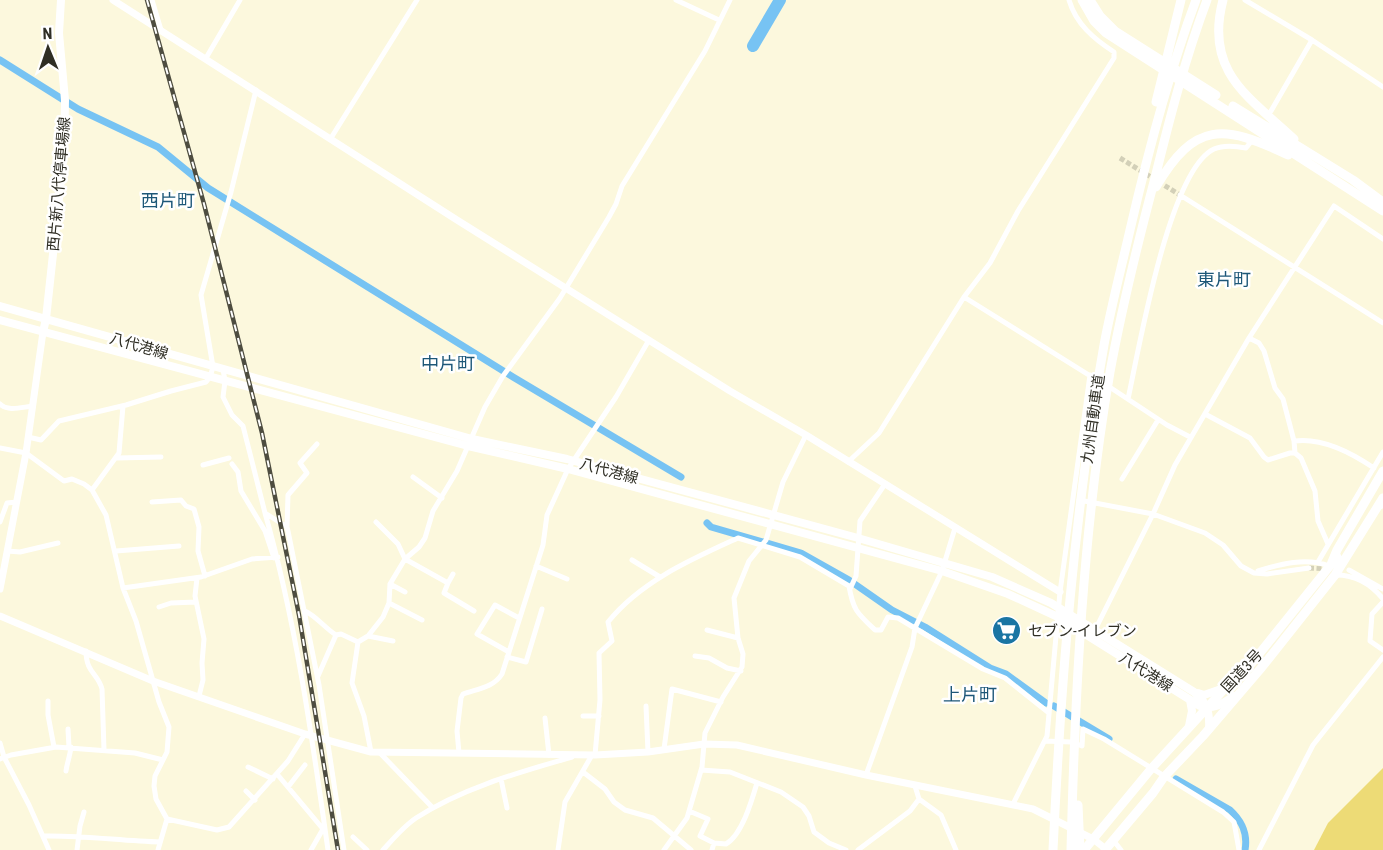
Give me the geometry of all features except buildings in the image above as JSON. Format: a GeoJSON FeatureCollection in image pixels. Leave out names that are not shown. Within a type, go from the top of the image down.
{"type":"FeatureCollection","features":[{"type":"Feature","properties":{"kind":"highway"},"geometry":{"type":"LineString","coordinates":[[1082,0],[1094,21],[1106,33],[1315,167]]}},
{"type":"Feature","properties":{"kind":"highway"},"geometry":{"type":"LineString","coordinates":[[1090,0],[1100,16],[1115,31],[1313,156],[1383,204]]}},
{"type":"Feature","properties":{"kind":"highway"},"geometry":{"type":"LineString","coordinates":[[1174,49],[1181,0]]}},
{"type":"Feature","properties":{"kind":"highway","name":"九州自動車道"},"geometry":{"type":"LineString","coordinates":[[1053,850],[1058,751],[1071,593],[1095,374],[1163,83],[1174,49],[1196,0]]}},
{"type":"Feature","properties":{"kind":"highway","name":"九州自動車道"},"geometry":{"type":"LineString","coordinates":[[1071,850],[1079,666],[1093,490],[1110,374],[1175,94],[1207,0]]}},
{"type":"Feature","properties":{"kind":"highway"},"geometry":{"type":"LineString","coordinates":[[1223,0],[1220,47],[1226,68],[1252,102],[1313,156]]}},
{"type":"Feature","properties":{"kind":"highway"},"geometry":{"type":"LineString","coordinates":[[1147,207],[1162,177],[1181,151],[1202,137],[1214,134],[1235,134],[1259,141],[1315,167],[1383,204]]}},
{"type":"Feature","properties":{"kind":"highway"},"geometry":{"type":"LineString","coordinates":[[1331,564],[1378,469]]}},
{"type":"Feature","properties":{"kind":"highway","name":"国道3号"},"geometry":{"type":"LineString","coordinates":[[1082,850],[1187,730],[1227,686],[1251,664],[1331,564],[1383,479]]}},
{"type":"Feature","properties":{"kind":"highway","name":"国道3号"},"geometry":{"type":"LineString","coordinates":[[1106,850],[1164,777],[1262,667],[1335,575],[1382,501]]}},
{"type":"Feature","properties":{"kind":"highway"},"geometry":{"type":"LineString","coordinates":[[1075,743],[1082,850]]}},
{"type":"Feature","properties":{"kind":"highway"},"geometry":{"type":"LineString","coordinates":[[1048,850],[1053,782],[1058,751]]}},
{"type":"Feature","properties":{"kind":"main road","name":"西片新八代停車場線"},"geometry":{"type":"LineString","coordinates":[[43,332],[64,152],[65,100],[59,33],[61,0]]}},
{"type":"Feature","properties":{"kind":"main road","name":"八代港線"},"geometry":{"type":"LineString","coordinates":[[0,306],[568,469],[772,520],[858,538],[943,567],[1058,617],[1190,700],[1208,708]]}},
{"type":"Feature","properties":{"kind":"main road","name":"八代港線"},"geometry":{"type":"LineString","coordinates":[[0,320],[225,381],[470,442],[573,461],[858,548],[992,578],[1059,608],[1194,692],[1201,697],[1208,708]]}},
{"type":"Feature","properties":{"kind":"main road","name":"八代港線"},"geometry":{"type":"LineString","coordinates":[[1194,692],[1204,695],[1227,686]]}},
{"type":"Feature","properties":{"kind":"main road"},"geometry":{"type":"LineString","coordinates":[[1209,729],[1208,708],[1216,707],[1240,691]]}},
{"type":"Feature","properties":{"kind":"main road","name":"八代港線"},"geometry":{"type":"LineString","coordinates":[[1187,730],[1192,711],[1190,700]]}},
{"type":"Feature","properties":{"kind":"street"},"geometry":{"type":"LineString","coordinates":[[113,0],[730,391],[806,435],[1060,592]]}},
{"type":"Feature","properties":{"kind":"street"},"geometry":{"type":"LineString","coordinates":[[153,0],[161,30]]}},
{"type":"Feature","properties":{"kind":"street"},"geometry":{"type":"LineString","coordinates":[[206,58],[240,0]]}},
{"type":"Feature","properties":{"kind":"street"},"geometry":{"type":"LineString","coordinates":[[331,138],[417,0]]}},
{"type":"Feature","properties":{"kind":"street"},"geometry":{"type":"LineString","coordinates":[[676,0],[719,20]]}},
{"type":"Feature","properties":{"kind":"street"},"geometry":{"type":"LineString","coordinates":[[358,642],[368,636],[383,617],[389,603],[390,584],[405,559],[425,538],[434,511],[470,442],[485,407],[503,376],[560,298],[609,217],[622,186],[705,51],[730,0]]}},
{"type":"Feature","properties":{"kind":"street"},"geometry":{"type":"LineString","coordinates":[[848,462],[879,433],[964,297],[990,263],[1018,210],[1115,55],[1084,28],[1069,0]]}},
{"type":"Feature","properties":{"kind":"street"},"geometry":{"type":"LineString","coordinates":[[1245,0],[1312,40],[1383,87]]}},
{"type":"Feature","properties":{"kind":"street"},"geometry":{"type":"LineString","coordinates":[[1271,111],[1312,40]]}},
{"type":"Feature","properties":{"kind":"street"},"geometry":{"type":"LineString","coordinates":[[28,437],[41,440],[59,421],[123,406],[206,382],[210,377],[213,367],[201,295],[231,192],[256,90]]}},
{"type":"Feature","properties":{"kind":"street"},"geometry":{"type":"LineString","coordinates":[[1128,399],[1158,262],[1180,195],[1199,160],[1214,149],[1231,146],[1246,147],[1250,143]]}},
{"type":"Feature","properties":{"kind":"street"},"geometry":{"type":"LineString","coordinates":[[1180,195],[1383,323]]}},
{"type":"Feature","properties":{"kind":"street"},"geometry":{"type":"LineString","coordinates":[[1095,630],[1190,437],[1249,338],[1334,206],[1383,239]]}},
{"type":"Feature","properties":{"kind":"street"},"geometry":{"type":"LineString","coordinates":[[964,297],[1095,374],[1158,420],[1190,437]]}},
{"type":"Feature","properties":{"kind":"street"},"geometry":{"type":"LineString","coordinates":[[0,589],[3,561],[7,551],[26,453],[43,332]]}},
{"type":"Feature","properties":{"kind":"street"},"geometry":{"type":"LineString","coordinates":[[1249,338],[1259,343],[1264,351],[1275,388],[1283,399],[1295,453]]}},
{"type":"Feature","properties":{"kind":"street"},"geometry":{"type":"LineString","coordinates":[[459,753],[457,731],[461,698],[463,694],[478,691],[500,678],[543,545],[547,515],[568,469],[650,340]]}},
{"type":"Feature","properties":{"kind":"street"},"geometry":{"type":"LineString","coordinates":[[223,369],[224,397],[232,416],[243,426],[296,647],[308,735],[328,850]]}},
{"type":"Feature","properties":{"kind":"street"},"geometry":{"type":"LineString","coordinates":[[1013,804],[1045,741],[1060,592],[1095,374]]}},
{"type":"Feature","properties":{"kind":"street"},"geometry":{"type":"LineString","coordinates":[[0,404],[4,408],[11,409],[33,406]]}},
{"type":"Feature","properties":{"kind":"street"},"geometry":{"type":"LineString","coordinates":[[92,490],[117,459],[122,436],[123,406]]}},
{"type":"Feature","properties":{"kind":"street"},"geometry":{"type":"LineString","coordinates":[[1204,414],[1250,438],[1264,458],[1268,460],[1295,453],[1301,458],[1315,491],[1318,521],[1328,544]]}},
{"type":"Feature","properties":{"kind":"street"},"geometry":{"type":"LineString","coordinates":[[1122,479],[1158,420]]}},
{"type":"Feature","properties":{"kind":"street"},"geometry":{"type":"LineString","coordinates":[[664,850],[687,818],[701,770],[705,733],[741,671],[743,654],[738,638],[734,598],[749,561],[766,540],[783,482],[806,435]]}},
{"type":"Feature","properties":{"kind":"street"},"geometry":{"type":"LineString","coordinates":[[1294,441],[1302,439],[1347,451],[1378,469]]}},
{"type":"Feature","properties":{"kind":"street"},"geometry":{"type":"LineString","coordinates":[[317,444],[300,463],[307,473],[288,495],[287,527],[317,677],[344,850]]}},
{"type":"Feature","properties":{"kind":"street"},"geometry":{"type":"LineString","coordinates":[[0,448],[26,453],[57,478],[64,481],[72,479],[84,484],[92,490],[106,516],[123,588],[136,621],[169,727],[169,745],[155,776],[154,786],[156,799],[167,819],[158,850]]}},
{"type":"Feature","properties":{"kind":"street"},"geometry":{"type":"LineString","coordinates":[[1318,562],[1378,469],[1383,452]]}},
{"type":"Feature","properties":{"kind":"street"},"geometry":{"type":"LineString","coordinates":[[117,459],[162,457]]}},
{"type":"Feature","properties":{"kind":"street"},"geometry":{"type":"LineString","coordinates":[[203,465],[230,461],[238,472],[241,491],[265,531],[276,558]]}},
{"type":"Feature","properties":{"kind":"street"},"geometry":{"type":"LineString","coordinates":[[413,477],[442,498]]}},
{"type":"Feature","properties":{"kind":"street"},"geometry":{"type":"LineString","coordinates":[[885,484],[860,520],[856,576],[850,589],[850,600],[855,610],[875,630],[881,630],[888,617],[892,616],[915,628],[984,669],[1005,678],[1049,713]]}},
{"type":"Feature","properties":{"kind":"street"},"geometry":{"type":"LineString","coordinates":[[152,502],[181,500],[186,506],[194,509],[198,527],[198,551],[205,576]]}},
{"type":"Feature","properties":{"kind":"street"},"geometry":{"type":"LineString","coordinates":[[1074,500],[1098,502],[1153,514],[1205,533],[1223,545],[1241,566],[1254,573],[1267,574],[1309,568]]}},
{"type":"Feature","properties":{"kind":"street"},"geometry":{"type":"LineString","coordinates":[[0,522],[7,503],[16,502]]}},
{"type":"Feature","properties":{"kind":"street"},"geometry":{"type":"LineString","coordinates":[[265,513],[287,527]]}},
{"type":"Feature","properties":{"kind":"street"},"geometry":{"type":"LineString","coordinates":[[375,522],[398,544],[405,559],[448,583]]}},
{"type":"Feature","properties":{"kind":"street"},"geometry":{"type":"LineString","coordinates":[[866,776],[912,647],[915,628],[943,567],[955,528]]}},
{"type":"Feature","properties":{"kind":"street"},"geometry":{"type":"LineString","coordinates":[[558,850],[565,802],[593,755],[599,716],[598,653],[612,641],[608,622],[669,570],[738,538],[800,557],[849,586],[850,589]]}},
{"type":"Feature","properties":{"kind":"street"},"geometry":{"type":"LineString","coordinates":[[7,551],[20,552],[58,543]]}},
{"type":"Feature","properties":{"kind":"street"},"geometry":{"type":"LineString","coordinates":[[116,551],[179,546]]}},
{"type":"Feature","properties":{"kind":"street"},"geometry":{"type":"LineString","coordinates":[[123,588],[197,578],[252,559],[276,558]]}},
{"type":"Feature","properties":{"kind":"street"},"geometry":{"type":"LineString","coordinates":[[632,560],[660,578]]}},
{"type":"Feature","properties":{"kind":"street"},"geometry":{"type":"LineString","coordinates":[[1254,573],[1304,561],[1331,564]]}},
{"type":"Feature","properties":{"kind":"street"},"geometry":{"type":"LineString","coordinates":[[536,566],[567,579]]}},
{"type":"Feature","properties":{"kind":"street"},"geometry":{"type":"LineString","coordinates":[[1349,570],[1383,589]]}},
{"type":"Feature","properties":{"kind":"street"},"geometry":{"type":"LineString","coordinates":[[453,574],[444,593],[474,611]]}},
{"type":"Feature","properties":{"kind":"street"},"geometry":{"type":"LineString","coordinates":[[1335,575],[1345,575],[1361,580],[1377,592],[1383,601],[1372,614],[1370,641],[1383,650]]}},
{"type":"Feature","properties":{"kind":"street"},"geometry":{"type":"LineString","coordinates":[[197,578],[196,602],[204,639],[203,680],[199,696]]}},
{"type":"Feature","properties":{"kind":"street"},"geometry":{"type":"LineString","coordinates":[[390,584],[405,592]]}},
{"type":"Feature","properties":{"kind":"street"},"geometry":{"type":"LineString","coordinates":[[159,607],[171,603],[196,602]]}},
{"type":"Feature","properties":{"kind":"street"},"geometry":{"type":"LineString","coordinates":[[389,603],[422,620]]}},
{"type":"Feature","properties":{"kind":"street"},"geometry":{"type":"LineString","coordinates":[[519,618],[495,605],[477,634],[508,654],[526,662],[542,609]]}},
{"type":"Feature","properties":{"kind":"street"},"geometry":{"type":"LineString","coordinates":[[305,611],[336,635],[341,634],[358,642]]}},
{"type":"Feature","properties":{"kind":"street"},"geometry":{"type":"LineString","coordinates":[[0,616],[153,681],[308,735],[375,752],[593,755],[648,752],[704,744],[737,745],[866,776],[1033,809],[1093,839],[1106,850]]}},
{"type":"Feature","properties":{"kind":"street"},"geometry":{"type":"LineString","coordinates":[[707,630],[738,638]]}},
{"type":"Feature","properties":{"kind":"street"},"geometry":{"type":"LineString","coordinates":[[317,677],[336,635]]}},
{"type":"Feature","properties":{"kind":"street"},"geometry":{"type":"LineString","coordinates":[[368,636],[393,641]]}},
{"type":"Feature","properties":{"kind":"street"},"geometry":{"type":"LineString","coordinates":[[358,642],[352,683],[375,752],[433,808]]}},
{"type":"Feature","properties":{"kind":"street"},"geometry":{"type":"LineString","coordinates":[[86,651],[90,670],[101,683],[104,750]]}},
{"type":"Feature","properties":{"kind":"street"},"geometry":{"type":"LineString","coordinates":[[695,656],[709,658],[727,668],[741,671]]}},
{"type":"Feature","properties":{"kind":"street"},"geometry":{"type":"LineString","coordinates":[[1258,850],[1313,745],[1383,657]]}},
{"type":"Feature","properties":{"kind":"street"},"geometry":{"type":"LineString","coordinates":[[664,749],[672,689],[721,702]]}},
{"type":"Feature","properties":{"kind":"street"},"geometry":{"type":"LineString","coordinates":[[48,701],[48,715],[54,747]]}},
{"type":"Feature","properties":{"kind":"street"},"geometry":{"type":"LineString","coordinates":[[646,706],[648,752]]}},
{"type":"Feature","properties":{"kind":"street"},"geometry":{"type":"LineString","coordinates":[[583,716],[599,716]]}},
{"type":"Feature","properties":{"kind":"street"},"geometry":{"type":"LineString","coordinates":[[545,718],[549,755]]}},
{"type":"Feature","properties":{"kind":"street"},"geometry":{"type":"LineString","coordinates":[[66,771],[66,765],[70,759],[68,729]]}},
{"type":"Feature","properties":{"kind":"street"},"geometry":{"type":"LineString","coordinates":[[1045,741],[1071,742],[1082,746],[1083,729],[1104,739],[1223,812],[1234,822],[1239,850]]}},
{"type":"Feature","properties":{"kind":"street"},"geometry":{"type":"LineString","coordinates":[[167,819],[217,830],[229,827],[255,800],[308,735]]}},
{"type":"Feature","properties":{"kind":"street"},"geometry":{"type":"LineString","coordinates":[[0,742],[2,758],[50,850]]}},
{"type":"Feature","properties":{"kind":"street"},"geometry":{"type":"LineString","coordinates":[[2,758],[54,747],[70,747],[135,753],[163,760]]}},
{"type":"Feature","properties":{"kind":"street"},"geometry":{"type":"LineString","coordinates":[[383,850],[415,819],[433,808],[501,779],[578,755]]}},
{"type":"Feature","properties":{"kind":"street"},"geometry":{"type":"LineString","coordinates":[[288,787],[305,765]]}},
{"type":"Feature","properties":{"kind":"street"},"geometry":{"type":"LineString","coordinates":[[249,767],[275,776],[288,787],[323,829],[310,850]]}},
{"type":"Feature","properties":{"kind":"street"},"geometry":{"type":"LineString","coordinates":[[701,770],[730,772],[781,792],[803,807],[809,816],[814,832],[829,843],[846,850]]}},
{"type":"Feature","properties":{"kind":"street"},"geometry":{"type":"LineString","coordinates":[[584,772],[605,789],[614,802],[625,810],[653,818],[691,850]]}},
{"type":"Feature","properties":{"kind":"street"},"geometry":{"type":"LineString","coordinates":[[501,779],[507,808]]}},
{"type":"Feature","properties":{"kind":"street"},"geometry":{"type":"LineString","coordinates":[[689,811],[708,819],[700,836],[714,843],[726,844],[745,819],[757,783]]}},
{"type":"Feature","properties":{"kind":"street"},"geometry":{"type":"LineString","coordinates":[[915,786],[919,799],[941,815],[956,850]]}},
{"type":"Feature","properties":{"kind":"street"},"geometry":{"type":"LineString","coordinates":[[246,791],[255,800]]}},
{"type":"Feature","properties":{"kind":"street"},"geometry":{"type":"LineString","coordinates":[[858,850],[910,811],[919,799]]}},
{"type":"Feature","properties":{"kind":"street"},"geometry":{"type":"LineString","coordinates":[[78,850],[84,812]]}},
{"type":"Feature","properties":{"kind":"street"},"geometry":{"type":"LineString","coordinates":[[43,836],[80,835],[120,841],[160,842]]}},
{"type":"Feature","properties":{"kind":"street"},"geometry":{"type":"LineString","coordinates":[[353,837],[368,850]]}},
{"type":"Feature","properties":{"kind":"street"},"geometry":{"type":"LineString","coordinates":[[1113,840],[1121,850]]}},
{"type":"Feature","properties":{"kind":"street"},"geometry":{"type":"LineString","coordinates":[[711,850],[714,843]]}},
{"type":"Feature","properties":{"kind":"shaded area"},"geometry":{"type":"Polygon","coordinates":[[[1383,768],[1383,850],[1314,850],[1328,823],[1383,768]]]}},
{"type":"Feature","properties":{"kind":"waterway"},"geometry":{"type":"LineString","coordinates":[[753,46],[780,0]]}},
{"type":"Feature","properties":{"kind":"waterway"},"geometry":{"type":"LineString","coordinates":[[0,60],[78,109],[158,147],[208,188],[513,377],[681,477]]}},
{"type":"Feature","properties":{"kind":"waterway"},"geometry":{"type":"LineString","coordinates":[[707,523],[711,527],[801,553],[849,580],[892,610],[925,627],[990,668],[1006,674],[1046,703]]}},
{"type":"Feature","properties":{"kind":"waterway"},"geometry":{"type":"LineString","coordinates":[[1054,706],[1109,739]]}},
{"type":"Feature","properties":{"kind":"waterway"},"geometry":{"type":"LineString","coordinates":[[1176,779],[1234,814],[1245,833],[1245,850]]}},
{"type":"Feature","properties":{"kind":"tunnel"},"geometry":{"type":"LineString","coordinates":[[1120,158],[1180,195]]}},
{"type":"Feature","properties":{"kind":"tunnel"},"geometry":{"type":"LineString","coordinates":[[1309,568],[1329,569]]}},
{"type":"Feature","properties":{"kind":"railway"},"geometry":{"type":"LineString","coordinates":[[147,0],[204,204],[262,433],[299,615],[338,850]]}},
{"type":"Feature","properties":{"kind":"place","name":"セブン-イレブン"},"geometry":{"type":"Point","coordinates":[1007,631]}},
{"type":"Feature","properties":{"kind":"district","name":"西片町"},"geometry":{"type":"Point","coordinates":[168,200]}},
{"type":"Feature","properties":{"kind":"district","name":"東片町"},"geometry":{"type":"Point","coordinates":[1224,279]}},
{"type":"Feature","properties":{"kind":"district","name":"中片町"},"geometry":{"type":"Point","coordinates":[448,363]}},
{"type":"Feature","properties":{"kind":"district","name":"上片町"},"geometry":{"type":"Point","coordinates":[970,694]}}]}
